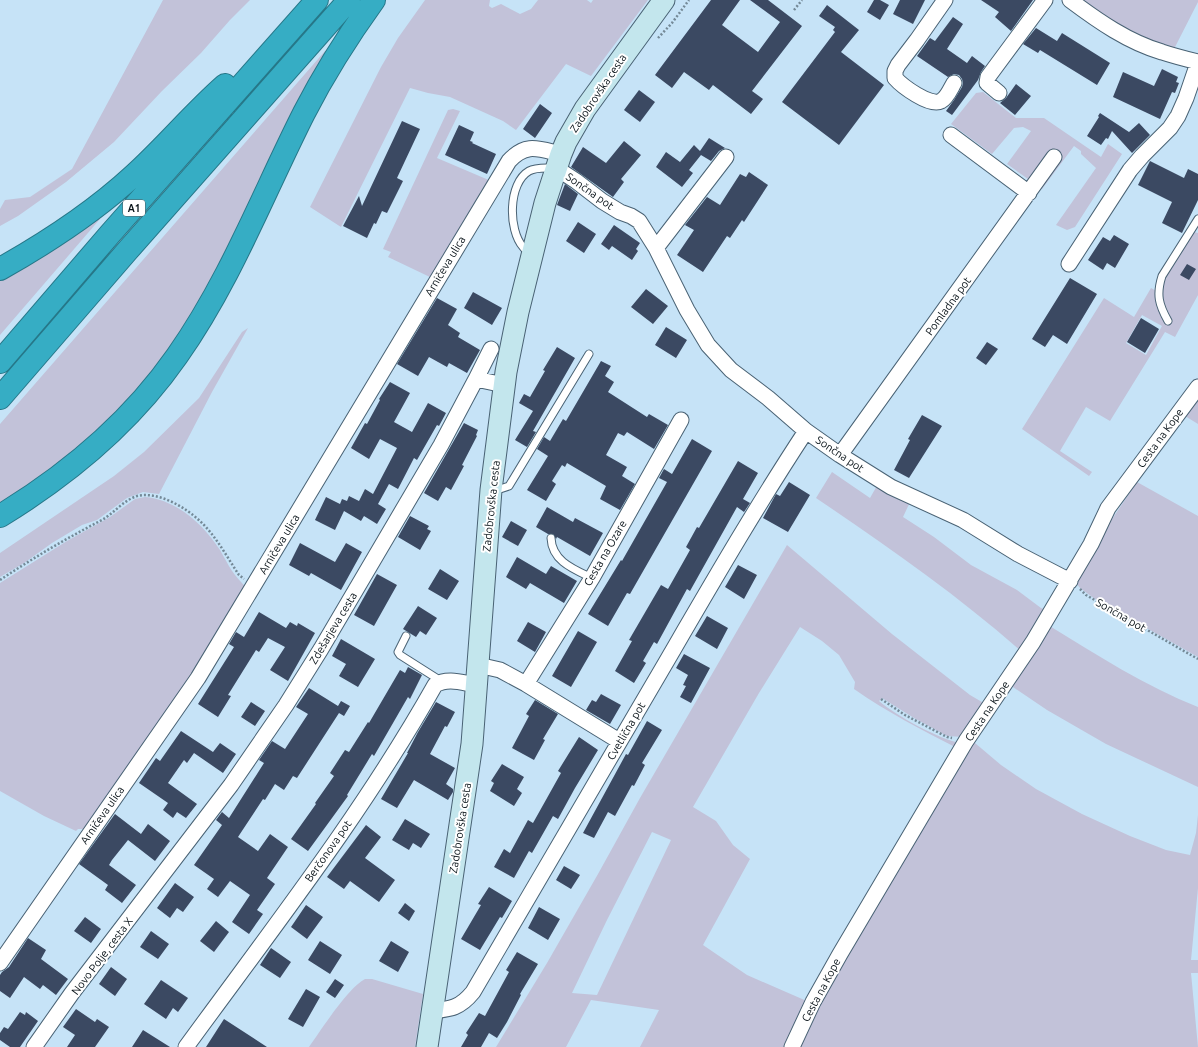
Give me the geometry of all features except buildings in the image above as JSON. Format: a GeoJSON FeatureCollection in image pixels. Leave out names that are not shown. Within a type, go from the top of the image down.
{"type":"FeatureCollection","features":[{"type":"Feature","properties":{"kind":"highway","name":"A1"},"geometry":{"type":"LineString","coordinates":[[0,362],[317,0]]}},
{"type":"Feature","properties":{"kind":"highway","name":"A1"},"geometry":{"type":"LineString","coordinates":[[0,398],[133,244],[349,0]]}},
{"type":"Feature","properties":{"kind":"highway"},"geometry":{"type":"LineString","coordinates":[[0,516],[57,478],[94,448],[133,409],[177,356],[196,327],[223,279],[320,82],[338,52],[374,0]]}},
{"type":"Feature","properties":{"kind":"highway"},"geometry":{"type":"LineString","coordinates":[[0,269],[55,237],[108,198],[134,176],[166,145],[212,96],[232,78],[269,55]]}},
{"type":"Feature","properties":{"kind":"main road","name":"Zadobrovška cesta"},"geometry":{"type":"LineString","coordinates":[[426,1047],[472,744],[491,490],[504,385],[513,335],[532,253],[558,161],[572,130],[585,109],[664,0]]}},
{"type":"Feature","properties":{"kind":"street"},"geometry":{"type":"LineString","coordinates":[[945,0],[898,65],[894,78],[917,94],[930,101],[937,102],[943,100],[954,83]]}},
{"type":"Feature","properties":{"kind":"street"},"geometry":{"type":"LineString","coordinates":[[999,93],[987,83],[987,81],[1046,0]]}},
{"type":"Feature","properties":{"kind":"street"},"geometry":{"type":"LineString","coordinates":[[1069,264],[1130,170],[1170,128],[1178,116],[1186,98],[1198,62],[1162,52],[1117,33],[1070,0]]}},
{"type":"Feature","properties":{"kind":"street"},"geometry":{"type":"LineString","coordinates":[[951,136],[1028,193]]}},
{"type":"Feature","properties":{"kind":"street","name":"Arničeva ulica"},"geometry":{"type":"LineString","coordinates":[[0,963],[198,678],[508,161],[521,150],[533,148],[558,161]]}},
{"type":"Feature","properties":{"kind":"street"},"geometry":{"type":"LineString","coordinates":[[656,248],[726,157]]}},
{"type":"Feature","properties":{"kind":"street","name":"Pomladna pot"},"geometry":{"type":"LineString","coordinates":[[840,454],[1054,157]]}},
{"type":"Feature","properties":{"kind":"street","name":"Sončna pot"},"geometry":{"type":"LineString","coordinates":[[558,161],[576,181],[602,201],[638,221],[656,248],[687,310],[708,345],[731,370],[768,398],[806,431],[891,487],[963,520],[1018,554],[1070,581]]}},
{"type":"Feature","properties":{"kind":"street","name":"Zdešarjeva cesta"},"geometry":{"type":"LineString","coordinates":[[171,866],[231,785],[286,705],[321,649],[441,446],[491,349]]}},
{"type":"Feature","properties":{"kind":"street"},"geometry":{"type":"LineString","coordinates":[[476,379],[504,385]]}},
{"type":"Feature","properties":{"kind":"street","name":"Cesta na Kope"},"geometry":{"type":"LineString","coordinates":[[792,1047],[813,1002],[840,954],[966,741],[1033,642],[1070,581],[1091,544],[1108,508],[1198,387]]}},
{"type":"Feature","properties":{"kind":"street","name":"Cesta na Ozare"},"geometry":{"type":"LineString","coordinates":[[526,684],[592,578],[681,420]]}},
{"type":"Feature","properties":{"kind":"street","name":"Cvetlična pot"},"geometry":{"type":"LineString","coordinates":[[432,1011],[458,1006],[473,992],[773,480],[806,431]]}},
{"type":"Feature","properties":{"kind":"street"},"geometry":{"type":"LineString","coordinates":[[441,682],[500,670],[526,684],[619,741]]}},
{"type":"Feature","properties":{"kind":"street","name":"Berčonova pot"},"geometry":{"type":"LineString","coordinates":[[186,1047],[321,862],[392,756],[435,685],[441,682]]}},
{"type":"Feature","properties":{"kind":"street","name":"Novo Polje, cesta X"},"geometry":{"type":"LineString","coordinates":[[34,1047],[77,988],[171,866]]}},
{"type":"Feature","properties":{"kind":"lane"},"geometry":{"type":"LineString","coordinates":[[532,253],[524,248],[515,231],[512,217],[514,194],[518,183],[529,171],[558,161]]}},
{"type":"Feature","properties":{"kind":"lane"},"geometry":{"type":"LineString","coordinates":[[1168,321],[1162,310],[1158,295],[1159,285],[1162,276],[1198,219]]}},
{"type":"Feature","properties":{"kind":"lane"},"geometry":{"type":"LineString","coordinates":[[491,490],[509,486],[589,354]]}},
{"type":"Feature","properties":{"kind":"lane"},"geometry":{"type":"LineString","coordinates":[[552,538],[552,546],[556,556],[592,578]]}},
{"type":"Feature","properties":{"kind":"lane"},"geometry":{"type":"LineString","coordinates":[[406,636],[398,652],[400,655],[441,682]]}},
{"type":"Feature","properties":{"kind":"path"},"geometry":{"type":"LineString","coordinates":[[794,10],[802,0]]}},
{"type":"Feature","properties":{"kind":"path"},"geometry":{"type":"LineString","coordinates":[[0,580],[54,545],[104,519],[132,498],[147,494],[177,504],[200,521],[212,535],[239,575],[254,586]]}},
{"type":"Feature","properties":{"kind":"path","name":"Sončna pot"},"geometry":{"type":"LineString","coordinates":[[1070,581],[1086,595],[1198,659]]}},
{"type":"Feature","properties":{"kind":"path"},"geometry":{"type":"LineString","coordinates":[[881,699],[905,715],[934,731],[947,737],[966,741]]}},
{"type":"Feature","properties":{"kind":"shaded area"},"geometry":{"type":"Polygon","coordinates":[[[163,0],[250,0],[201,53],[162,91],[114,142],[66,182],[18,216],[0,226],[0,209],[5,200],[30,197],[72,169],[163,0]]]}},
{"type":"Feature","properties":{"kind":"shaded area"},"geometry":{"type":"Polygon","coordinates":[[[425,0],[490,0],[489,6],[492,8],[501,4],[520,14],[531,9],[538,0],[587,0],[591,3],[593,0],[648,0],[591,76],[566,64],[516,130],[503,121],[450,97],[410,88],[341,227],[310,207],[381,67],[398,38],[425,0]]]}},
{"type":"Feature","properties":{"kind":"shaded area"},"geometry":{"type":"Polygon","coordinates":[[[1081,0],[1198,0],[1198,2],[1173,51],[1128,35],[1081,0]]]}},
{"type":"Feature","properties":{"kind":"shaded area"},"geometry":{"type":"Polygon","coordinates":[[[325,51],[328,53],[200,302],[170,349],[114,415],[67,458],[0,505],[0,424],[325,51]]]}},
{"type":"Feature","properties":{"kind":"shaded area"},"geometry":{"type":"Polygon","coordinates":[[[983,92],[1016,118],[1044,118],[1101,157],[1108,144],[1122,154],[1075,227],[1067,230],[1056,225],[1096,168],[1081,154],[1081,151],[1074,146],[1042,189],[1007,164],[1031,131],[1023,127],[1014,128],[992,154],[951,124],[976,93],[983,92]]]}},
{"type":"Feature","properties":{"kind":"shaded area"},"geometry":{"type":"Polygon","coordinates":[[[453,109],[460,111],[437,158],[491,181],[432,278],[388,257],[391,252],[383,249],[448,110],[453,109]]]}},
{"type":"Feature","properties":{"kind":"shaded area"},"geometry":{"type":"Polygon","coordinates":[[[98,216],[100,219],[0,335],[0,280],[29,265],[98,216]]]}},
{"type":"Feature","properties":{"kind":"shaded area"},"geometry":{"type":"Polygon","coordinates":[[[1194,232],[1198,233],[1198,295],[1175,337],[1165,332],[1110,421],[1086,407],[1060,451],[1092,472],[1089,476],[1022,429],[1104,298],[1134,317],[1151,288],[1160,293],[1162,285],[1170,269],[1194,232]],[[1142,315],[1126,343],[1146,355],[1162,326],[1142,315]]]}},
{"type":"Feature","properties":{"kind":"shaded area"},"geometry":{"type":"Polygon","coordinates":[[[248,328],[212,392],[159,494],[143,492],[127,498],[97,520],[82,525],[0,577],[0,553],[114,476],[144,452],[199,398],[242,332],[248,328]]]}},
{"type":"Feature","properties":{"kind":"shaded area"},"geometry":{"type":"Polygon","coordinates":[[[1198,398],[1198,424],[1185,416],[1198,398]]]}},
{"type":"Feature","properties":{"kind":"shaded area"},"geometry":{"type":"Polygon","coordinates":[[[832,472],[870,498],[878,484],[911,500],[903,517],[934,537],[971,565],[1017,590],[1041,608],[1049,611],[1023,653],[974,611],[896,553],[816,498],[832,472]]]}},
{"type":"Feature","properties":{"kind":"shaded area"},"geometry":{"type":"Polygon","coordinates":[[[1137,482],[1198,516],[1198,657],[1095,599],[1080,588],[1076,583],[1104,531],[1137,482]]]}},
{"type":"Feature","properties":{"kind":"shaded area"},"geometry":{"type":"Polygon","coordinates":[[[145,497],[157,499],[178,508],[206,531],[220,550],[229,566],[247,588],[244,598],[85,829],[78,829],[76,831],[44,816],[0,791],[0,583],[67,541],[110,517],[135,499],[145,497]]]}},
{"type":"Feature","properties":{"kind":"shaded area"},"geometry":{"type":"Polygon","coordinates":[[[787,545],[892,634],[970,695],[987,705],[964,737],[947,736],[882,698],[879,701],[886,707],[918,726],[952,741],[961,743],[957,748],[892,713],[854,689],[855,682],[839,655],[822,641],[800,627],[759,693],[693,807],[716,821],[733,845],[750,859],[703,945],[747,975],[809,1002],[788,1047],[640,1047],[659,1010],[591,1000],[566,1047],[496,1047],[547,963],[640,798],[787,545]],[[652,832],[572,993],[597,995],[671,840],[652,832]]]}},
{"type":"Feature","properties":{"kind":"shaded area"},"geometry":{"type":"Polygon","coordinates":[[[1048,625],[1140,680],[1198,707],[1198,787],[1106,744],[1047,710],[1010,685],[1048,625]]]}},
{"type":"Feature","properties":{"kind":"shaded area"},"geometry":{"type":"Polygon","coordinates":[[[974,737],[975,743],[1001,765],[1036,789],[1082,814],[1130,836],[1166,850],[1190,855],[1196,833],[1198,815],[1198,888],[1191,960],[1198,960],[1198,973],[1191,973],[1198,1047],[796,1047],[804,1029],[974,737]]]}},
{"type":"Feature","properties":{"kind":"shaded area"},"geometry":{"type":"Polygon","coordinates":[[[365,979],[372,979],[423,994],[415,1047],[309,1047],[343,1000],[358,984],[365,979]]]}}]}
